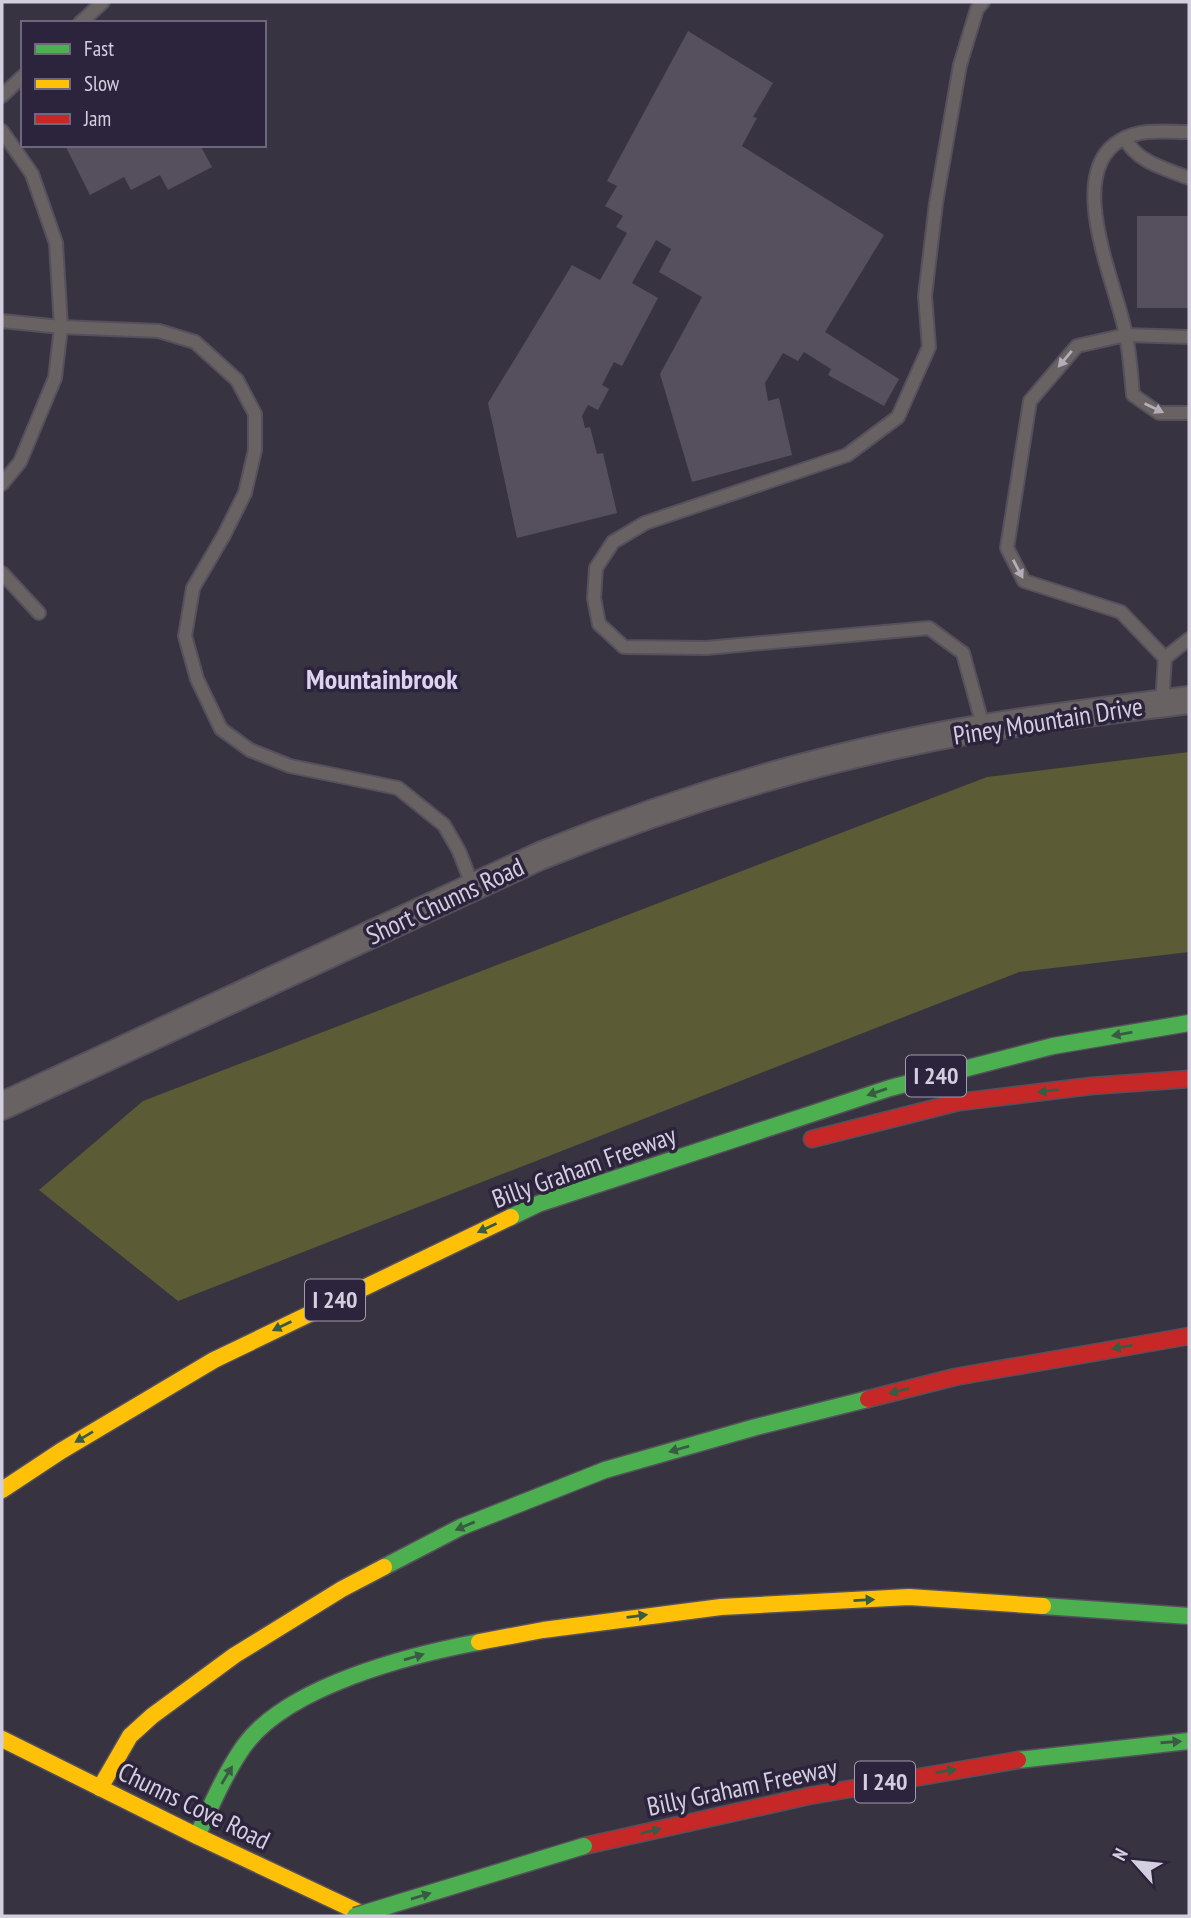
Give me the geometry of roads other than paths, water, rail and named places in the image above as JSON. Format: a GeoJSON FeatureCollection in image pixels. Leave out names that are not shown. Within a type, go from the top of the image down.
{"type":"FeatureCollection","features":[{"type":"Feature","properties":{"kind":"main road","name":"Billy Graham Freeway"},"geometry":{"type":"LineString","coordinates":[[2,1490],[61,1451],[214,1360],[538,1204],[890,1088],[1053,1046],[1189,1023]]}},
{"type":"Feature","properties":{"kind":"main road"},"geometry":{"type":"LineString","coordinates":[[797,1143],[959,1102],[1091,1086],[1189,1079]]}},
{"type":"Feature","properties":{"kind":"main road"},"geometry":{"type":"LineString","coordinates":[[689,1155],[735,1156]]}},
{"type":"Feature","properties":{"kind":"main road"},"geometry":{"type":"LineString","coordinates":[[100,1788],[130,1736],[152,1716],[235,1655],[342,1589],[461,1527],[605,1470],[756,1427],[955,1377],[1189,1336]]}},
{"type":"Feature","properties":{"kind":"main road"},"geometry":{"type":"LineString","coordinates":[[197,1836],[245,1745],[264,1726],[291,1706],[324,1689],[373,1669],[448,1648],[543,1630],[708,1608],[909,1597],[1189,1616]]}},
{"type":"Feature","properties":{"kind":"main road","name":"Chunns Cove Road"},"geometry":{"type":"LineString","coordinates":[[2,1739],[197,1836],[367,1916]]}},
{"type":"Feature","properties":{"kind":"main road","name":"Billy Graham Freeway"},"geometry":{"type":"LineString","coordinates":[[355,1916],[584,1846],[719,1816],[989,1763],[1110,1746],[1189,1741]]}},
{"type":"Feature","properties":{"kind":"street","name":"Piney Mountain Drive"},"geometry":{"type":"LineString","coordinates":[[906,742],[1189,701]]}},
{"type":"Feature","properties":{"kind":"street","name":"Short Chunns Road"},"geometry":{"type":"LineString","coordinates":[[2,1106],[473,887],[594,835],[701,798],[805,767],[906,742]]}},
{"type":"Feature","properties":{"kind":"lane"},"geometry":{"type":"LineString","coordinates":[[82,21],[103,2]]}},
{"type":"Feature","properties":{"kind":"lane"},"geometry":{"type":"LineString","coordinates":[[983,2],[977,9],[960,65],[936,203],[925,296],[929,346],[898,417],[847,456],[645,523],[613,542],[596,568],[594,598],[599,624],[624,647],[706,648],[929,628],[963,653],[984,730]]}},
{"type":"Feature","properties":{"kind":"lane"},"geometry":{"type":"LineString","coordinates":[[2,96],[21,78]]}},
{"type":"Feature","properties":{"kind":"lane"},"geometry":{"type":"LineString","coordinates":[[2,131],[32,174],[56,243],[61,327],[55,378],[20,462],[2,484]]}},
{"type":"Feature","properties":{"kind":"lane"},"geometry":{"type":"LineString","coordinates":[[1189,132],[1135,134],[1125,138],[1107,152],[1095,181],[1093,197],[1104,255],[1126,335],[1133,395],[1159,413],[1189,413]]}},
{"type":"Feature","properties":{"kind":"lane"},"geometry":{"type":"LineString","coordinates":[[1125,138],[1135,153],[1153,164],[1189,178]]}},
{"type":"Feature","properties":{"kind":"lane"},"geometry":{"type":"LineString","coordinates":[[2,321],[61,327],[159,331],[195,342],[237,380],[255,414],[255,450],[245,494],[193,588],[185,636],[197,679],[221,730],[250,750],[290,766],[398,788],[444,825],[459,851],[473,887]]}},
{"type":"Feature","properties":{"kind":"lane"},"geometry":{"type":"LineString","coordinates":[[1162,704],[1165,658],[1121,612],[1024,582],[1007,548],[1030,401],[1077,346],[1126,335],[1189,337]]}},
{"type":"Feature","properties":{"kind":"lane"},"geometry":{"type":"LineString","coordinates":[[2,573],[39,613]]}},
{"type":"Feature","properties":{"kind":"lane"},"geometry":{"type":"LineString","coordinates":[[1165,658],[1189,639]]}},
{"type":"Feature","properties":{"kind":"district","name":"Mountainbrook"},"geometry":{"type":"Point","coordinates":[382,679]}}]}
